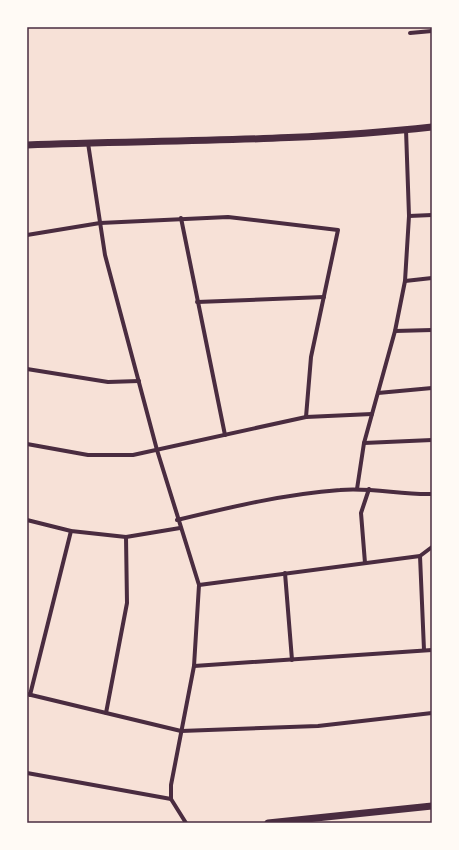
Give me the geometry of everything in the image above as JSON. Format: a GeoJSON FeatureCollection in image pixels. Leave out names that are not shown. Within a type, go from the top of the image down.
{"type":"FeatureCollection","features":[{"type":"Feature","properties":{"kind":"street"},"geometry":{"type":"LineString","coordinates":[[410,33],[432,31]]}},
{"type":"Feature","properties":{"kind":"street"},"geometry":{"type":"LineString","coordinates":[[27,145],[249,140],[432,127]]}},
{"type":"Feature","properties":{"kind":"street"},"geometry":{"type":"LineString","coordinates":[[357,489],[364,443],[395,331],[405,281],[409,216],[406,130]]}},
{"type":"Feature","properties":{"kind":"street"},"geometry":{"type":"LineString","coordinates":[[88,143],[105,255],[156,450],[177,520],[200,585],[194,666],[171,785],[171,799],[186,823]]}},
{"type":"Feature","properties":{"kind":"street"},"geometry":{"type":"LineString","coordinates":[[409,216],[432,215]]}},
{"type":"Feature","properties":{"kind":"street"},"geometry":{"type":"LineString","coordinates":[[27,235],[100,223],[181,218],[228,217],[338,230],[311,357],[306,417]]}},
{"type":"Feature","properties":{"kind":"street"},"geometry":{"type":"LineString","coordinates":[[181,218],[225,435]]}},
{"type":"Feature","properties":{"kind":"street"},"geometry":{"type":"LineString","coordinates":[[405,281],[432,278]]}},
{"type":"Feature","properties":{"kind":"street"},"geometry":{"type":"LineString","coordinates":[[197,302],[324,297]]}},
{"type":"Feature","properties":{"kind":"street"},"geometry":{"type":"LineString","coordinates":[[395,331],[432,330]]}},
{"type":"Feature","properties":{"kind":"street"},"geometry":{"type":"LineString","coordinates":[[27,369],[108,382],[139,381]]}},
{"type":"Feature","properties":{"kind":"street"},"geometry":{"type":"LineString","coordinates":[[378,393],[432,388]]}},
{"type":"Feature","properties":{"kind":"street"},"geometry":{"type":"LineString","coordinates":[[27,444],[88,455],[133,455],[306,417],[372,414]]}},
{"type":"Feature","properties":{"kind":"street"},"geometry":{"type":"LineString","coordinates":[[364,443],[432,440]]}},
{"type":"Feature","properties":{"kind":"street"},"geometry":{"type":"LineString","coordinates":[[177,520],[243,504],[340,490],[369,489],[432,494]]}},
{"type":"Feature","properties":{"kind":"street"},"geometry":{"type":"LineString","coordinates":[[365,563],[361,513],[369,489]]}},
{"type":"Feature","properties":{"kind":"street"},"geometry":{"type":"LineString","coordinates":[[27,520],[71,531],[126,537],[180,528]]}},
{"type":"Feature","properties":{"kind":"street"},"geometry":{"type":"LineString","coordinates":[[71,531],[28,695],[181,731],[318,726],[432,713]]}},
{"type":"Feature","properties":{"kind":"street"},"geometry":{"type":"LineString","coordinates":[[106,714],[127,603],[126,537]]}},
{"type":"Feature","properties":{"kind":"street"},"geometry":{"type":"LineString","coordinates":[[200,585],[420,556],[432,547]]}},
{"type":"Feature","properties":{"kind":"street"},"geometry":{"type":"LineString","coordinates":[[420,556],[424,650]]}},
{"type":"Feature","properties":{"kind":"street"},"geometry":{"type":"LineString","coordinates":[[284,573],[292,660]]}},
{"type":"Feature","properties":{"kind":"street"},"geometry":{"type":"LineString","coordinates":[[194,666],[432,650]]}},
{"type":"Feature","properties":{"kind":"street"},"geometry":{"type":"LineString","coordinates":[[27,773],[171,799]]}},
{"type":"Feature","properties":{"kind":"street"},"geometry":{"type":"LineString","coordinates":[[268,823],[432,806]]}}]}
